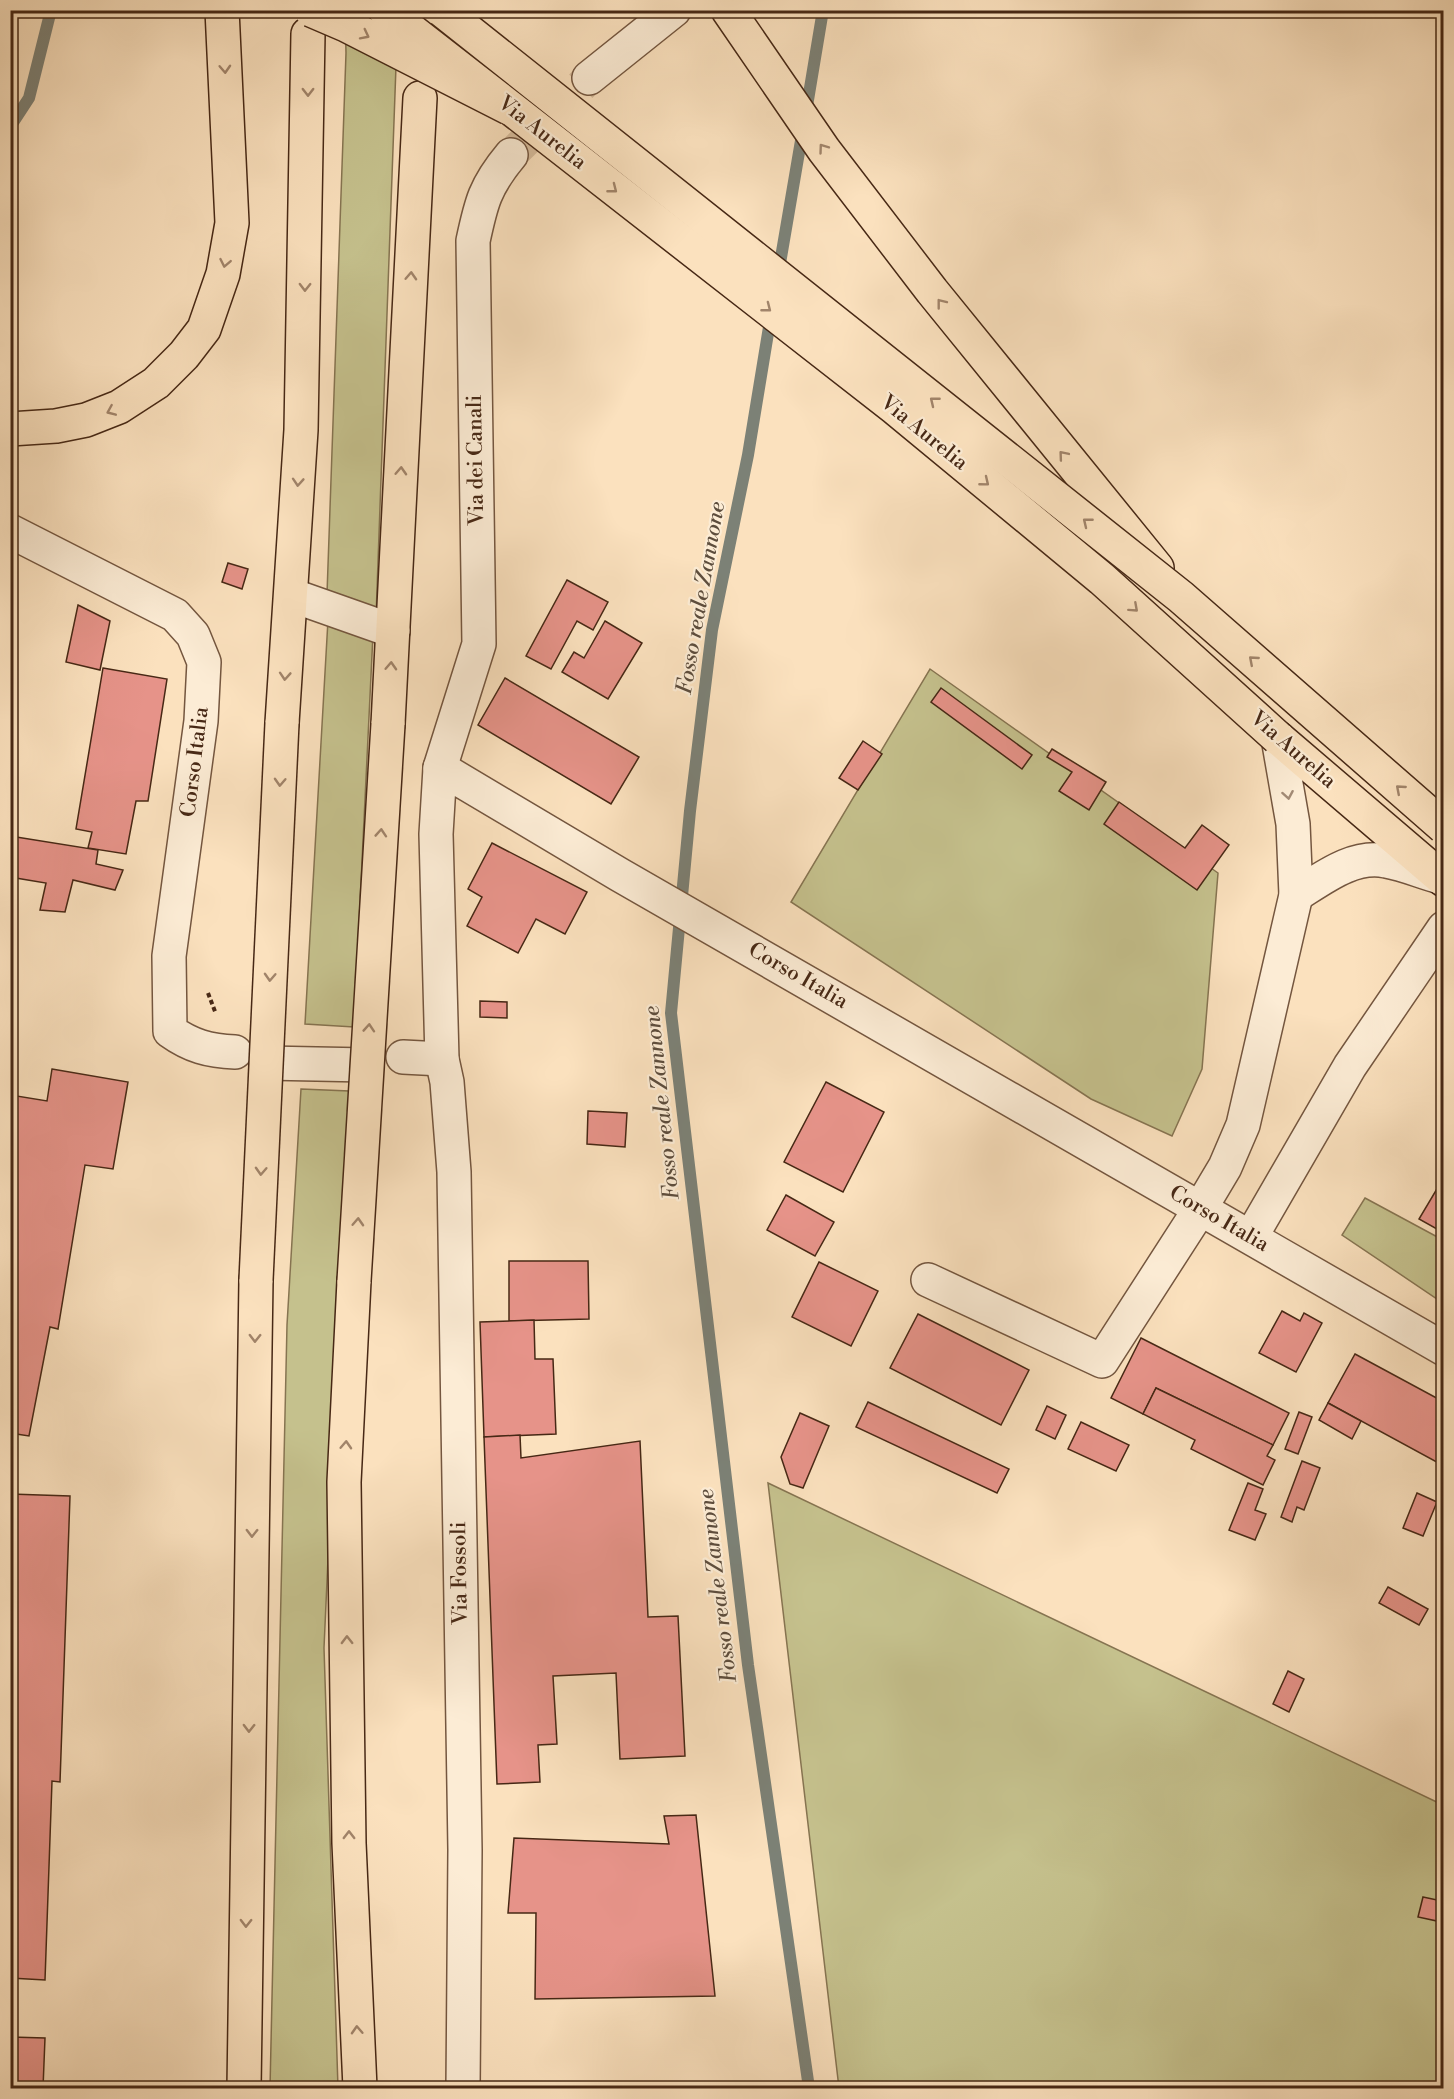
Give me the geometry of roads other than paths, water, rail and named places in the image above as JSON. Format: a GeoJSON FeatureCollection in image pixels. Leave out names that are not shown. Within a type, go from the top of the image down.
{"type":"FeatureCollection","features":[{"type":"Feature","properties":{"kind":"main road"},"geometry":{"type":"LineString","coordinates":[[10,429],[56,426],[86,420],[119,407],[156,383],[184,355],[204,329],[224,270],[232,223],[222,10]]}},
{"type":"Feature","properties":{"kind":"main road","name":"Via Aurelia"},"geometry":{"type":"LineString","coordinates":[[385,10],[913,423],[1102,579],[1278,738],[1442,879]]}},
{"type":"Feature","properties":{"kind":"main road","name":"Via Aurelia"},"geometry":{"type":"LineString","coordinates":[[442,10],[1181,597],[1443,827]]}},
{"type":"Feature","properties":{"kind":"main road"},"geometry":{"type":"LineString","coordinates":[[728,10],[824,150],[932,291],[1181,597]]}},
{"type":"Feature","properties":{"kind":"main road"},"geometry":{"type":"LineString","coordinates":[[244,2088],[256,1280],[282,723],[301,430],[310,22],[509,108]]}},
{"type":"Feature","properties":{"kind":"main road"},"geometry":{"type":"LineString","coordinates":[[360,2088],[348,1843],[344,1482],[388,724],[420,98]]}},
{"type":"Feature","properties":{"kind":"street"},"geometry":{"type":"LineString","coordinates":[[589,78],[674,10]]}},
{"type":"Feature","properties":{"kind":"street","name":"Via dei Canali"},"geometry":{"type":"LineString","coordinates":[[440,768],[479,644],[473,241],[481,202],[492,177],[511,155]]}},
{"type":"Feature","properties":{"kind":"street","name":"Corso Italia"},"geometry":{"type":"LineString","coordinates":[[10,531],[175,615],[193,635],[204,662],[201,721],[169,956],[170,1031],[188,1044],[213,1051],[235,1052]]}},
{"type":"Feature","properties":{"kind":"street"},"geometry":{"type":"LineString","coordinates":[[291,595],[393,631]]}},
{"type":"Feature","properties":{"kind":"street"},"geometry":{"type":"LineString","coordinates":[[928,1280],[1102,1360],[1200,1209],[1225,1167],[1243,1125],[1296,895],[1293,824],[1278,738]]}},
{"type":"Feature","properties":{"kind":"street"},"geometry":{"type":"LineString","coordinates":[[403,1058],[442,1059],[436,834],[440,768]]}},
{"type":"Feature","properties":{"kind":"street","name":"Corso Italia"},"geometry":{"type":"LineString","coordinates":[[440,768],[620,875],[1443,1348]]}},
{"type":"Feature","properties":{"kind":"street"},"geometry":{"type":"LineString","coordinates":[[1296,895],[1333,872],[1356,863],[1384,860],[1442,879]]}},
{"type":"Feature","properties":{"kind":"street"},"geometry":{"type":"LineString","coordinates":[[1251,1237],[1350,1066],[1443,928]]}},
{"type":"Feature","properties":{"kind":"street","name":"Via Fossoli"},"geometry":{"type":"LineString","coordinates":[[442,1059],[447,1083],[454,1172],[465,1850],[463,2088]]}},
{"type":"Feature","properties":{"kind":"street"},"geometry":{"type":"LineString","coordinates":[[266,1063],[367,1065]]}},
{"type":"Feature","properties":{"kind":"waterway"},"geometry":{"type":"LineString","coordinates":[[10,127],[29,98],[51,10]]}},
{"type":"Feature","properties":{"kind":"waterway","name":"Fosso reale Zannone"},"geometry":{"type":"LineString","coordinates":[[806,112],[823,10]]}},
{"type":"Feature","properties":{"kind":"waterway","name":"Fosso reale Zannone"},"geometry":{"type":"LineString","coordinates":[[778,275],[803,129]]}},
{"type":"Feature","properties":{"kind":"waterway","name":"Fosso reale Zannone"},"geometry":{"type":"LineString","coordinates":[[771,315],[748,455],[712,630],[690,811],[671,1013],[748,1665],[809,2088]]}},
{"type":"Feature","properties":{"kind":"tunnel"},"geometry":{"type":"LineString","coordinates":[[420,61],[421,10]]}},
{"type":"Feature","properties":{"kind":"tunnel"},"geometry":{"type":"LineString","coordinates":[[511,155],[589,78]]}}]}
